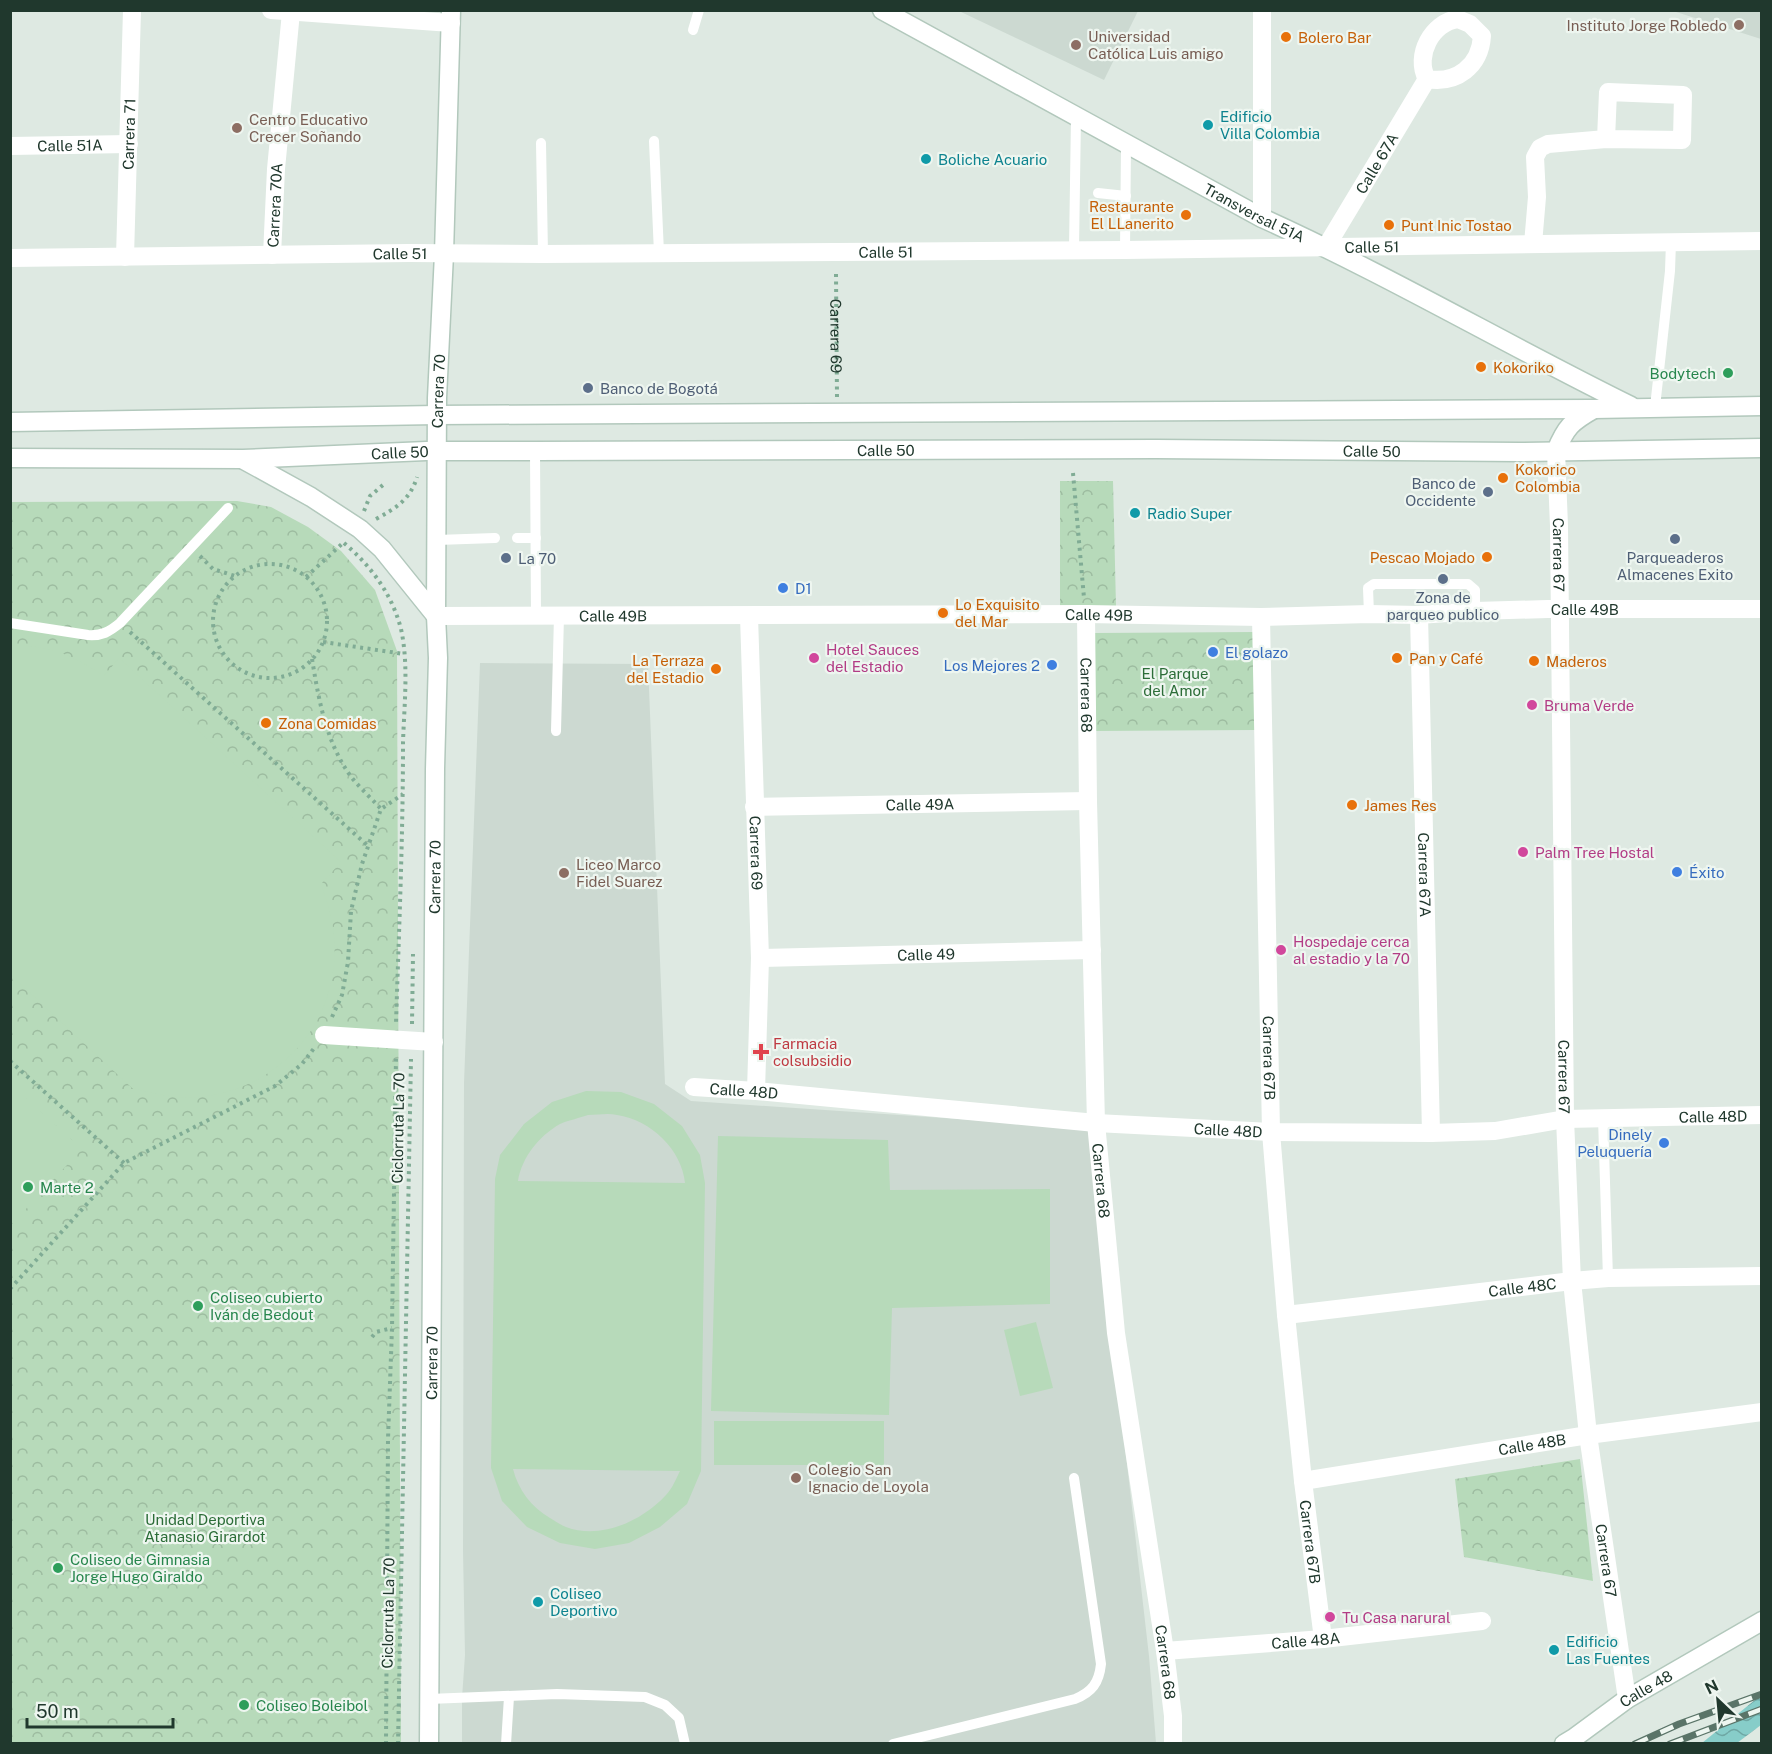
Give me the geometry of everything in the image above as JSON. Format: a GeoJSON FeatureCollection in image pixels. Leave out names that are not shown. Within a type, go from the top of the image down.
{"type":"FeatureCollection","features":[{"type":"Feature","properties":{"kind":"street","name":"Carrera 71"},"geometry":{"type":"LineString","coordinates":[[125,257],[132,10]]}},
{"type":"Feature","properties":{"kind":"street"},"geometry":{"type":"LineString","coordinates":[[271,10],[451,17]]}},
{"type":"Feature","properties":{"kind":"street","name":"Transversal 51A"},"geometry":{"type":"LineString","coordinates":[[882,10],[1262,218],[1326,247],[1633,407]]}},
{"type":"Feature","properties":{"kind":"street"},"geometry":{"type":"LineString","coordinates":[[1262,10],[1262,218]]}},
{"type":"Feature","properties":{"kind":"street","name":"Carrera 70A"},"geometry":{"type":"LineString","coordinates":[[272,255],[276,169],[291,12]]}},
{"type":"Feature","properties":{"kind":"street","name":"Carrera 70"},"geometry":{"type":"LineString","coordinates":[[429,1743],[438,658],[436,616],[437,415],[451,17]]}},
{"type":"Feature","properties":{"kind":"street","name":"Calle 67A"},"geometry":{"type":"LineString","coordinates":[[1326,247],[1427,79]]}},
{"type":"Feature","properties":{"kind":"street"},"geometry":{"type":"LineString","coordinates":[[1533,244],[1537,198],[1535,157],[1540,148],[1548,144],[1606,139],[1682,140],[1683,95],[1608,92],[1606,139]]}},
{"type":"Feature","properties":{"kind":"street","name":"Calle 51A"},"geometry":{"type":"LineString","coordinates":[[10,146],[129,144]]}},
{"type":"Feature","properties":{"kind":"street","name":"Calle 51"},"geometry":{"type":"LineString","coordinates":[[10,258],[1125,250],[1761,241]]}},
{"type":"Feature","properties":{"kind":"street"},"geometry":{"type":"LineString","coordinates":[[10,422],[437,415],[1594,409],[1761,406]]}},
{"type":"Feature","properties":{"kind":"street"},"geometry":{"type":"LineString","coordinates":[[1556,451],[1565,430],[1578,418],[1594,409]]}},
{"type":"Feature","properties":{"kind":"street","name":"Calle 50"},"geometry":{"type":"LineString","coordinates":[[10,458],[243,459],[535,451],[1156,449],[1556,451],[1761,448]]}},
{"type":"Feature","properties":{"kind":"street","name":"Carrera 67"},"geometry":{"type":"LineString","coordinates":[[1556,451],[1559,526],[1565,1119],[1572,1281],[1588,1435],[1627,1699]]}},
{"type":"Feature","properties":{"kind":"street"},"geometry":{"type":"LineString","coordinates":[[243,459],[311,497],[356,533],[382,549],[436,616]]}},
{"type":"Feature","properties":{"kind":"street","name":"Calle 49B"},"geometry":{"type":"LineString","coordinates":[[436,616],[1086,614],[1261,617],[1419,615],[1475,611],[1761,609]]}},
{"type":"Feature","properties":{"kind":"street","name":"Carrera 68"},"geometry":{"type":"LineString","coordinates":[[1086,614],[1096,1124],[1116,1333],[1165,1651],[1173,1716],[1173,1743]]}},
{"type":"Feature","properties":{"kind":"street","name":"Carrera 67A"},"geometry":{"type":"LineString","coordinates":[[1419,615],[1431,1133]]}},
{"type":"Feature","properties":{"kind":"street","name":"Carrera 69"},"geometry":{"type":"LineString","coordinates":[[749,616],[760,958],[756,1091]]}},
{"type":"Feature","properties":{"kind":"street","name":"Carrera 67B"},"geometry":{"type":"LineString","coordinates":[[1261,617],[1271,1132],[1286,1316],[1303,1481],[1323,1640]]}},
{"type":"Feature","properties":{"kind":"street","name":"Calle 49A"},"geometry":{"type":"LineString","coordinates":[[754,807],[1088,801]]}},
{"type":"Feature","properties":{"kind":"street","name":"Calle 49"},"geometry":{"type":"LineString","coordinates":[[760,958],[1092,950]]}},
{"type":"Feature","properties":{"kind":"street"},"geometry":{"type":"LineString","coordinates":[[324,1035],[434,1042]]}},
{"type":"Feature","properties":{"kind":"street","name":"Calle 48D"},"geometry":{"type":"LineString","coordinates":[[694,1088],[756,1091],[1096,1124],[1271,1132],[1495,1131],[1565,1119],[1761,1115]]}},
{"type":"Feature","properties":{"kind":"street","name":"Calle 48C"},"geometry":{"type":"LineString","coordinates":[[1286,1316],[1572,1281],[1608,1278],[1761,1276]]}},
{"type":"Feature","properties":{"kind":"street","name":"Calle 48B"},"geometry":{"type":"LineString","coordinates":[[1303,1481],[1588,1435],[1761,1412]]}},
{"type":"Feature","properties":{"kind":"street","name":"Calle 48A"},"geometry":{"type":"LineString","coordinates":[[1165,1651],[1323,1640],[1482,1621]]}},
{"type":"Feature","properties":{"kind":"street","name":"Calle 48"},"geometry":{"type":"LineString","coordinates":[[1564,1743],[1627,1699],[1761,1621]]}},
{"type":"Feature","properties":{"kind":"lane"},"geometry":{"type":"LineString","coordinates":[[693,30],[699,10]]}},
{"type":"Feature","properties":{"kind":"lane"},"geometry":{"type":"LineString","coordinates":[[1074,249],[1076,116]]}},
{"type":"Feature","properties":{"kind":"lane"},"geometry":{"type":"LineString","coordinates":[[654,141],[659,253]]}},
{"type":"Feature","properties":{"kind":"lane"},"geometry":{"type":"LineString","coordinates":[[542,143],[543,254]]}},
{"type":"Feature","properties":{"kind":"lane"},"geometry":{"type":"LineString","coordinates":[[1125,250],[1126,144]]}},
{"type":"Feature","properties":{"kind":"lane"},"geometry":{"type":"LineString","coordinates":[[1098,193],[1126,196]]}},
{"type":"Feature","properties":{"kind":"lane"},"geometry":{"type":"LineString","coordinates":[[1655,407],[1670,271],[1671,242]]}},
{"type":"Feature","properties":{"kind":"lane"},"geometry":{"type":"LineString","coordinates":[[535,451],[536,616]]}},
{"type":"Feature","properties":{"kind":"lane"},"geometry":{"type":"LineString","coordinates":[[10,622],[98,636],[109,632],[228,508]]}},
{"type":"Feature","properties":{"kind":"lane"},"geometry":{"type":"LineString","coordinates":[[438,540],[495,538]]}},
{"type":"Feature","properties":{"kind":"lane"},"geometry":{"type":"LineString","coordinates":[[517,538],[536,538]]}},
{"type":"Feature","properties":{"kind":"lane"},"geometry":{"type":"LineString","coordinates":[[1369,614],[1368,588],[1374,584],[1468,584],[1475,590],[1475,611]]}},
{"type":"Feature","properties":{"kind":"lane"},"geometry":{"type":"LineString","coordinates":[[556,731],[559,616]]}},
{"type":"Feature","properties":{"kind":"lane"},"geometry":{"type":"LineString","coordinates":[[1603,1118],[1608,1278]]}},
{"type":"Feature","properties":{"kind":"lane"},"geometry":{"type":"LineString","coordinates":[[893,1743],[1075,1699],[1094,1687],[1100,1677],[1101,1664],[1074,1478]]}},
{"type":"Feature","properties":{"kind":"lane"},"geometry":{"type":"LineString","coordinates":[[429,1699],[600,1694],[645,1697],[666,1705],[679,1718],[685,1743]]}},
{"type":"Feature","properties":{"kind":"lane"},"geometry":{"type":"LineString","coordinates":[[506,1743],[509,1697]]}},
{"type":"Feature","properties":{"kind":"path","name":"Carrera 69"},"geometry":{"type":"LineString","coordinates":[[836,274],[837,398]]}},
{"type":"Feature","properties":{"kind":"path"},"geometry":{"type":"LineString","coordinates":[[1073,473],[1086,614]]}},
{"type":"Feature","properties":{"kind":"path"},"geometry":{"type":"LineString","coordinates":[[306,577],[356,533],[401,504],[408,498],[415,484]]}},
{"type":"Feature","properties":{"kind":"path"},"geometry":{"type":"LineString","coordinates":[[356,533],[366,503],[375,490],[383,485]]}},
{"type":"Feature","properties":{"kind":"path"},"geometry":{"type":"LineString","coordinates":[[344,543],[360,556],[377,577],[390,599],[401,630],[404,654],[404,1041],[396,1112],[388,1439],[386,1743]]}},
{"type":"Feature","properties":{"kind":"path"},"geometry":{"type":"LineString","coordinates":[[190,548],[213,569],[235,576]]}},
{"type":"Feature","properties":{"kind":"path"},"geometry":{"type":"LineString","coordinates":[[271,564],[289,567],[306,577],[318,590],[325,606],[327,625],[323,642],[312,659],[296,672],[276,678],[254,676],[236,667],[221,652],[213,632],[213,611],[221,591],[235,576],[252,567],[271,564]]}},
{"type":"Feature","properties":{"kind":"path"},"geometry":{"type":"LineString","coordinates":[[120,623],[368,846]]}},
{"type":"Feature","properties":{"kind":"path"},"geometry":{"type":"LineString","coordinates":[[323,642],[404,654]]}},
{"type":"Feature","properties":{"kind":"path"},"geometry":{"type":"LineString","coordinates":[[312,659],[318,697],[332,745],[352,778],[381,809]]}},
{"type":"Feature","properties":{"kind":"path"},"geometry":{"type":"LineString","coordinates":[[10,1289],[124,1163],[275,1086],[302,1064],[324,1035],[342,995],[348,962],[351,911],[368,846],[381,809],[403,794]]}},
{"type":"Feature","properties":{"kind":"path","name":"Ciclorruta La 70"},"geometry":{"type":"LineString","coordinates":[[398,1743],[404,1041],[413,950]]}},
{"type":"Feature","properties":{"kind":"path"},"geometry":{"type":"LineString","coordinates":[[10,1060],[124,1163]]}},
{"type":"Feature","properties":{"kind":"path"},"geometry":{"type":"LineString","coordinates":[[372,1337],[376,1332],[392,1328]]}},
{"type":"Feature","properties":{"kind":"shaded area","name":"Universidad Católica Luis amigo"},"geometry":{"type":"Polygon","coordinates":[[[959,11],[1138,11],[1104,80],[959,11]]]}},
{"type":"Feature","properties":{"kind":"shaded area","name":"Instituto Jorge Robledo"},"geometry":{"type":"Polygon","coordinates":[[[1673,11],[1761,11],[1761,39],[1673,11]]]}},
{"type":"Feature","properties":{"kind":"shaded area","name":"Colegio San Ignacio de Loyola"},"geometry":{"type":"Polygon","coordinates":[[[480,663],[648,664],[665,1084],[691,1101],[1091,1128],[1149,1656],[1156,1743],[462,1744],[465,1655],[463,1551],[464,1083],[480,663]]]}},
{"type":"Feature","properties":{"kind":"green space"},"geometry":{"type":"Polygon","coordinates":[[[1060,481],[1113,481],[1116,606],[1060,607],[1060,481]]]}},
{"type":"Feature","properties":{"kind":"green space","name":"Unidad Deportiva Atanasio Girardot"},"geometry":{"type":"Polygon","coordinates":[[[237,501],[271,507],[308,527],[341,551],[375,590],[397,651],[401,1743],[11,1743],[10,502],[237,501]]]}},
{"type":"Feature","properties":{"kind":"green space","name":"El Parque del Amor"},"geometry":{"type":"Polygon","coordinates":[[[1254,632],[1255,730],[1095,731],[1094,633],[1254,632]]]}},
{"type":"Feature","properties":{"kind":"green space"},"geometry":{"type":"Polygon","coordinates":[[[10,645],[49,649],[71,657],[104,676],[119,658],[341,862],[321,884],[331,917],[334,937],[334,966],[329,993],[319,1018],[304,1040],[286,1059],[265,1075],[240,1087],[203,1097],[172,1096],[132,1088],[11,975],[10,645]]]}},
{"type":"Feature","properties":{"kind":"green space","name":"Marte 2"},"geometry":{"type":"Polygon","coordinates":[[[10,1083],[82,1149],[11,1225],[10,1225],[10,1083]]]}},
{"type":"Feature","properties":{"kind":"green space"},"geometry":{"type":"Polygon","coordinates":[[[586,1091],[621,1092],[654,1104],[682,1126],[700,1155],[705,1183],[701,1471],[687,1504],[660,1527],[629,1543],[595,1549],[560,1543],[527,1527],[502,1501],[491,1468],[495,1179],[500,1155],[524,1124],[552,1102],[586,1091]],[[588,1115],[560,1124],[545,1135],[523,1164],[518,1181],[685,1183],[678,1159],[671,1148],[653,1130],[630,1118],[617,1115],[588,1115]],[[513,1469],[526,1497],[543,1514],[566,1527],[593,1531],[620,1526],[645,1513],[668,1493],[680,1471],[679,1471],[513,1469]]]}},
{"type":"Feature","properties":{"kind":"green space"},"geometry":{"type":"Polygon","coordinates":[[[718,1136],[888,1140],[890,1190],[1050,1189],[1050,1304],[892,1308],[889,1415],[711,1411],[718,1136]]]}},
{"type":"Feature","properties":{"kind":"green space"},"geometry":{"type":"Polygon","coordinates":[[[1036,1322],[1053,1388],[1020,1396],[1004,1330],[1036,1322]]]}},
{"type":"Feature","properties":{"kind":"green space"},"geometry":{"type":"Polygon","coordinates":[[[714,1421],[884,1421],[884,1465],[714,1465],[714,1421]]]}},
{"type":"Feature","properties":{"kind":"green space"},"geometry":{"type":"Polygon","coordinates":[[[1580,1459],[1593,1581],[1464,1557],[1455,1479],[1580,1459]]]}},
{"type":"Feature","properties":{"kind":"water"},"geometry":{"type":"Polygon","coordinates":[[[1761,1695],[1761,1725],[1737,1743],[1702,1743],[1761,1695]]]}},
{"type":"Feature","properties":{"kind":"railway"},"geometry":{"type":"LineString","coordinates":[[1635,1744],[1679,1724],[1762,1694]]}},
{"type":"Feature","properties":{"kind":"railway"},"geometry":{"type":"LineString","coordinates":[[1670,1744],[1762,1709]]}},
{"type":"Feature","properties":{"kind":"place","name":"Instituto Jorge Robledo"},"geometry":{"type":"Point","coordinates":[1739,25]}},
{"type":"Feature","properties":{"kind":"place","name":"Bolero Bar"},"geometry":{"type":"Point","coordinates":[1286,37]}},
{"type":"Feature","properties":{"kind":"place","name":"Universidad Católica Luis amigo"},"geometry":{"type":"Point","coordinates":[1076,45]}},
{"type":"Feature","properties":{"kind":"place","name":"Edificio Villa Colombia"},"geometry":{"type":"Point","coordinates":[1208,125]}},
{"type":"Feature","properties":{"kind":"place","name":"Centro Educativo Crecer Soñando"},"geometry":{"type":"Point","coordinates":[237,128]}},
{"type":"Feature","properties":{"kind":"place","name":"Boliche Acuario"},"geometry":{"type":"Point","coordinates":[926,159]}},
{"type":"Feature","properties":{"kind":"place","name":"Restaurante El LLanerito"},"geometry":{"type":"Point","coordinates":[1186,215]}},
{"type":"Feature","properties":{"kind":"place","name":"Punt Inic Tostao"},"geometry":{"type":"Point","coordinates":[1389,225]}},
{"type":"Feature","properties":{"kind":"place","name":"Kokoriko"},"geometry":{"type":"Point","coordinates":[1481,367]}},
{"type":"Feature","properties":{"kind":"place","name":"Bodytech"},"geometry":{"type":"Point","coordinates":[1728,373]}},
{"type":"Feature","properties":{"kind":"place","name":"Banco de Bogotá"},"geometry":{"type":"Point","coordinates":[588,388]}},
{"type":"Feature","properties":{"kind":"place","name":"Kokorico Colombia"},"geometry":{"type":"Point","coordinates":[1503,478]}},
{"type":"Feature","properties":{"kind":"place","name":"Banco de Occidente"},"geometry":{"type":"Point","coordinates":[1488,492]}},
{"type":"Feature","properties":{"kind":"place","name":"Radio Super"},"geometry":{"type":"Point","coordinates":[1135,513]}},
{"type":"Feature","properties":{"kind":"place","name":"Parqueaderos Almacenes Exito"},"geometry":{"type":"Point","coordinates":[1675,539]}},
{"type":"Feature","properties":{"kind":"place","name":"Pescao Mojado"},"geometry":{"type":"Point","coordinates":[1487,557]}},
{"type":"Feature","properties":{"kind":"place","name":"La 70"},"geometry":{"type":"Point","coordinates":[506,558]}},
{"type":"Feature","properties":{"kind":"place","name":"Zona de parqueo publico"},"geometry":{"type":"Point","coordinates":[1443,579]}},
{"type":"Feature","properties":{"kind":"place","name":"D1"},"geometry":{"type":"Point","coordinates":[783,588]}},
{"type":"Feature","properties":{"kind":"place","name":"Lo Exquisito del Mar"},"geometry":{"type":"Point","coordinates":[943,613]}},
{"type":"Feature","properties":{"kind":"place","name":"El golazo"},"geometry":{"type":"Point","coordinates":[1213,652]}},
{"type":"Feature","properties":{"kind":"place","name":"Hotel Sauces del Estadio"},"geometry":{"type":"Point","coordinates":[814,658]}},
{"type":"Feature","properties":{"kind":"place","name":"Pan y Café"},"geometry":{"type":"Point","coordinates":[1397,658]}},
{"type":"Feature","properties":{"kind":"place","name":"Maderos"},"geometry":{"type":"Point","coordinates":[1534,661]}},
{"type":"Feature","properties":{"kind":"place","name":"Los Mejores 2"},"geometry":{"type":"Point","coordinates":[1052,665]}},
{"type":"Feature","properties":{"kind":"place","name":"La Terraza del Estadio"},"geometry":{"type":"Point","coordinates":[716,669]}},
{"type":"Feature","properties":{"kind":"place","name":"Bruma Verde"},"geometry":{"type":"Point","coordinates":[1532,705]}},
{"type":"Feature","properties":{"kind":"place","name":"Zona Comidas"},"geometry":{"type":"Point","coordinates":[266,723]}},
{"type":"Feature","properties":{"kind":"place","name":"James Res"},"geometry":{"type":"Point","coordinates":[1352,805]}},
{"type":"Feature","properties":{"kind":"place","name":"Palm Tree Hostal"},"geometry":{"type":"Point","coordinates":[1523,852]}},
{"type":"Feature","properties":{"kind":"place","name":"Éxito"},"geometry":{"type":"Point","coordinates":[1677,872]}},
{"type":"Feature","properties":{"kind":"place","name":"Liceo Marco Fidel Suarez"},"geometry":{"type":"Point","coordinates":[564,873]}},
{"type":"Feature","properties":{"kind":"place","name":"Hospedaje cerca al estadio y la 70"},"geometry":{"type":"Point","coordinates":[1281,950]}},
{"type":"Feature","properties":{"kind":"place","name":"Farmacia colsubsidio"},"geometry":{"type":"Point","coordinates":[761,1052]}},
{"type":"Feature","properties":{"kind":"place","name":"Dinely Peluquería"},"geometry":{"type":"Point","coordinates":[1664,1143]}},
{"type":"Feature","properties":{"kind":"place","name":"Marte 2"},"geometry":{"type":"Point","coordinates":[28,1187]}},
{"type":"Feature","properties":{"kind":"place","name":"Coliseo cubierto Iván de Bedout"},"geometry":{"type":"Point","coordinates":[198,1306]}},
{"type":"Feature","properties":{"kind":"place","name":"Colegio San Ignacio de Loyola"},"geometry":{"type":"Point","coordinates":[796,1478]}},
{"type":"Feature","properties":{"kind":"place","name":"Coliseo de Gimnasia Jorge Hugo Giraldo"},"geometry":{"type":"Point","coordinates":[58,1568]}},
{"type":"Feature","properties":{"kind":"place","name":"Coliseo Deportivo"},"geometry":{"type":"Point","coordinates":[538,1602]}},
{"type":"Feature","properties":{"kind":"place","name":"Tu Casa narural"},"geometry":{"type":"Point","coordinates":[1330,1617]}},
{"type":"Feature","properties":{"kind":"place","name":"Edificio Las Fuentes"},"geometry":{"type":"Point","coordinates":[1554,1650]}},
{"type":"Feature","properties":{"kind":"place","name":"Coliseo Boleibol"},"geometry":{"type":"Point","coordinates":[244,1705]}}]}
